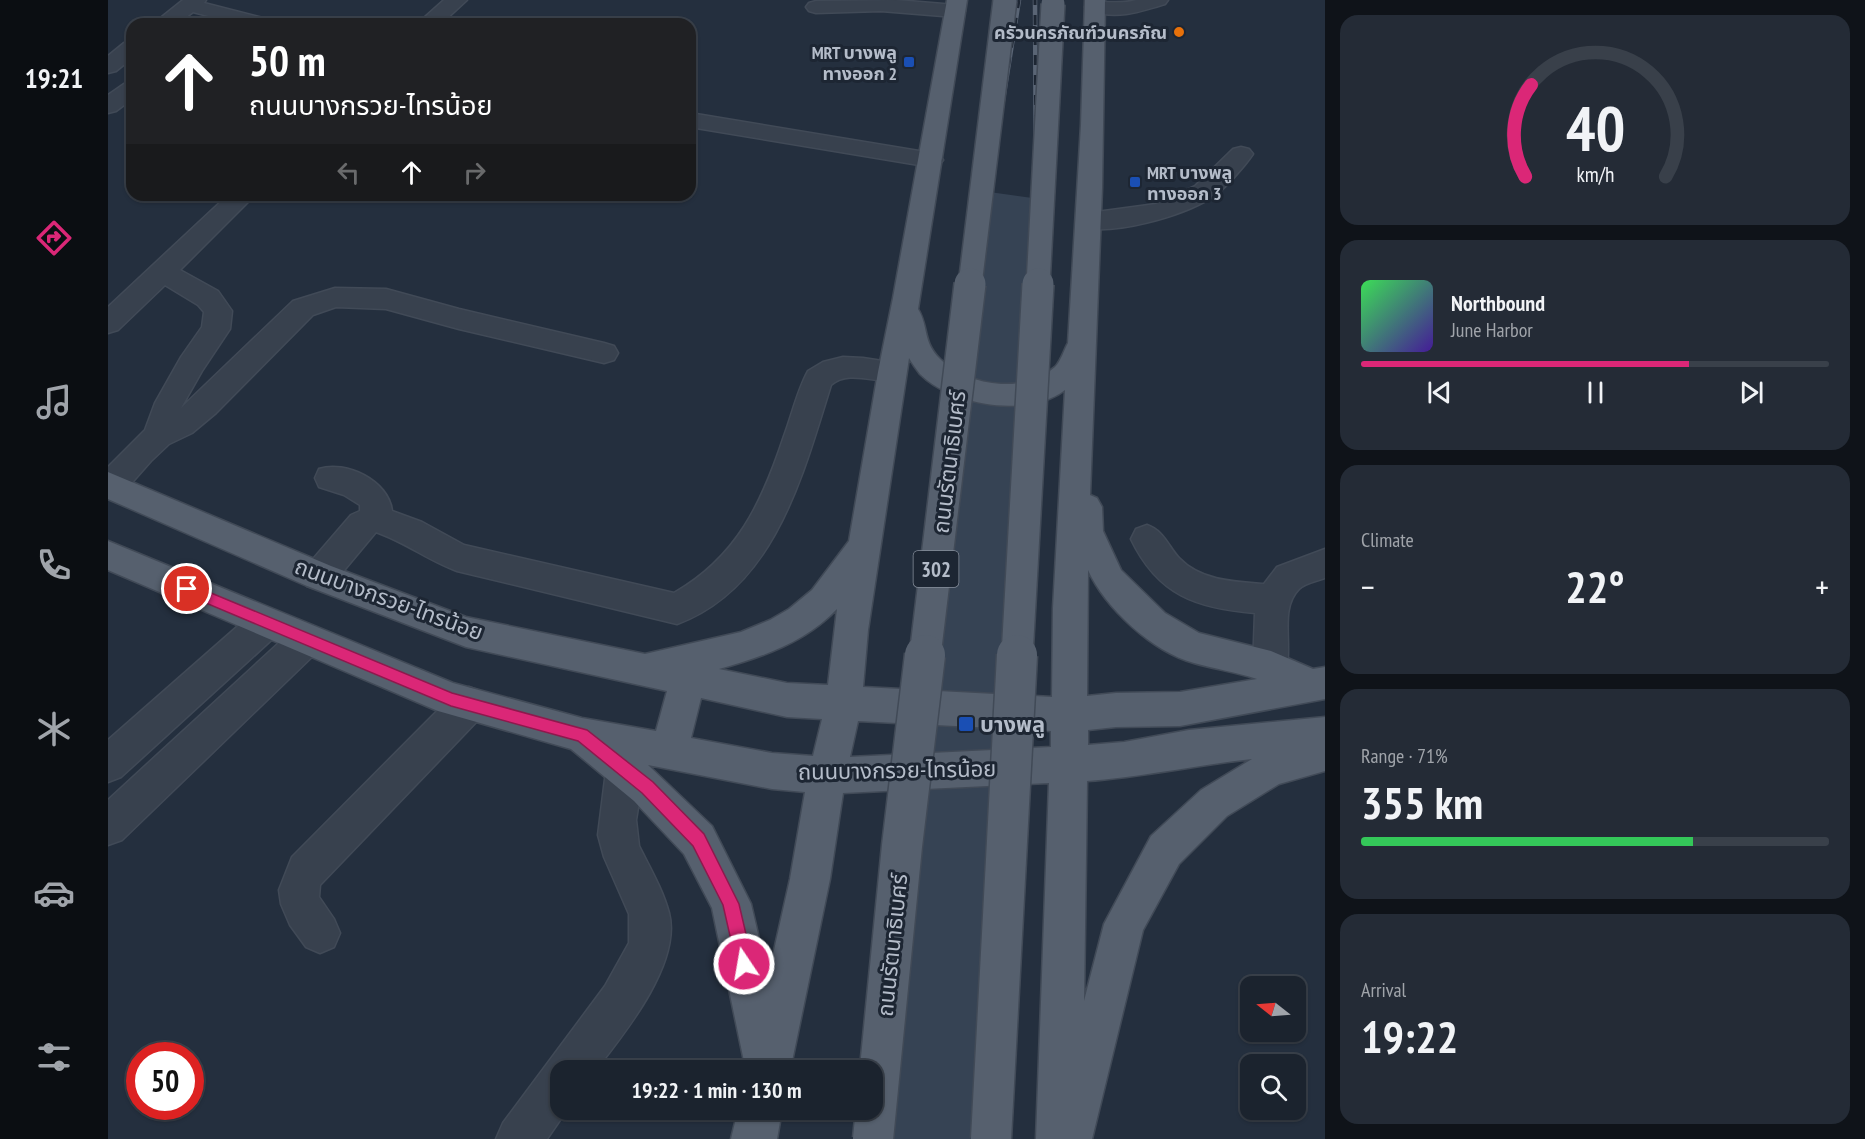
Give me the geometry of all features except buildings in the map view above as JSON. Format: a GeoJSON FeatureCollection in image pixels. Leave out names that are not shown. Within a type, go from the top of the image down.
{"type":"FeatureCollection","features":[{"type":"Feature","properties":{"kind":"main road","name":"ถนนรัตนาธิเบศร์"},"geometry":{"type":"LineString","coordinates":[[873,1139],[902,846],[1005,0]]}},
{"type":"Feature","properties":{"kind":"main road"},"geometry":{"type":"LineString","coordinates":[[991,1139],[1053,2]]}},
{"type":"Feature","properties":{"kind":"main road"},"geometry":{"type":"LineString","coordinates":[[1059,1139],[1070,715],[1068,663],[1077,422],[1089,221],[1095,4]]}},
{"type":"Feature","properties":{"kind":"main road"},"geometry":{"type":"LineString","coordinates":[[769,1060],[810,879],[827,776],[844,705],[851,630],[892,372],[907,298],[956,6]]}},
{"type":"Feature","properties":{"kind":"main road"},"geometry":{"type":"LineString","coordinates":[[907,298],[906,321],[916,353],[938,374],[957,385],[989,394],[1014,396],[1050,388],[1067,373],[1079,351],[1082,335]]}},
{"type":"Feature","properties":{"kind":"main road"},"geometry":{"type":"LineString","coordinates":[[1077,422],[1085,482],[1087,531],[1109,580],[1153,624],[1193,647],[1232,655],[1319,684]]}},
{"type":"Feature","properties":{"kind":"main road","name":"ถนนบางกรวย-ไทรน้อย"},"geometry":{"type":"LineString","coordinates":[[109,486],[319,576],[466,632],[787,700],[844,705],[1070,715],[1116,710],[1180,709],[1319,684]]}},
{"type":"Feature","properties":{"kind":"main road"},"geometry":{"type":"LineString","coordinates":[[641,668],[738,648],[782,631],[817,607],[840,581],[867,539]]}},
{"type":"Feature","properties":{"kind":"main road","name":"ถนนบางกรวย-ไทรน้อย"},"geometry":{"type":"LineString","coordinates":[[108,555],[451,699],[582,735],[772,771],[827,776],[1068,764],[1124,760],[1190,748],[1325,734]]}},
{"type":"Feature","properties":{"kind":"main road"},"geometry":{"type":"LineString","coordinates":[[669,751],[688,678]]}},
{"type":"Feature","properties":{"kind":"main road"},"geometry":{"type":"LineString","coordinates":[[582,735],[647,788],[698,840],[731,904],[765,1060]]}},
{"type":"Feature","properties":{"kind":"main road"},"geometry":{"type":"LineString","coordinates":[[1071,1139],[1124,924],[1165,850],[1214,803],[1260,775],[1270,769],[1325,753]]}},
{"type":"Feature","properties":{"kind":"main road"},"geometry":{"type":"LineString","coordinates":[[754,1139],[758,1120]]}},
{"type":"Feature","properties":{"kind":"street"},"geometry":{"type":"LineString","coordinates":[[435,18],[457,0]]}},
{"type":"Feature","properties":{"kind":"street"},"geometry":{"type":"LineString","coordinates":[[1095,4],[1125,10],[1158,0]]}},
{"type":"Feature","properties":{"kind":"street"},"geometry":{"type":"LineString","coordinates":[[172,18],[192,3],[243,18]]}},
{"type":"Feature","properties":{"kind":"street"},"geometry":{"type":"LineString","coordinates":[[816,7],[956,6]]}},
{"type":"Feature","properties":{"kind":"street"},"geometry":{"type":"LineString","coordinates":[[108,66],[126,45]]}},
{"type":"Feature","properties":{"kind":"street"},"geometry":{"type":"LineString","coordinates":[[108,106],[126,93]]}},
{"type":"Feature","properties":{"kind":"street"},"geometry":{"type":"LineString","coordinates":[[696,121],[931,160]]}},
{"type":"Feature","properties":{"kind":"street"},"geometry":{"type":"LineString","coordinates":[[1089,221],[1162,211],[1204,192],[1241,154]]}},
{"type":"Feature","properties":{"kind":"street"},"geometry":{"type":"LineString","coordinates":[[108,323],[237,201]]}},
{"type":"Feature","properties":{"kind":"street"},"geometry":{"type":"LineString","coordinates":[[158,436],[165,411],[191,364],[216,329],[218,310],[208,298],[162,271]]}},
{"type":"Feature","properties":{"kind":"street"},"geometry":{"type":"LineString","coordinates":[[109,486],[158,436],[181,425],[206,405],[303,308],[335,297],[386,299],[459,319],[604,353]]}},
{"type":"Feature","properties":{"kind":"street"},"geometry":{"type":"LineString","coordinates":[[319,576],[362,524],[375,519],[411,531],[457,557],[677,609],[699,599],[714,587],[756,540],[779,497],[818,379],[824,372],[836,368],[892,372]]}},
{"type":"Feature","properties":{"kind":"street"},"geometry":{"type":"LineString","coordinates":[[330,478],[363,488],[372,497],[377,512],[375,519]]}},
{"type":"Feature","properties":{"kind":"street"},"geometry":{"type":"LineString","coordinates":[[1147,539],[1173,573],[1203,589],[1235,597],[1272,599]]}},
{"type":"Feature","properties":{"kind":"street"},"geometry":{"type":"LineString","coordinates":[[1271,667],[1272,599],[1289,577],[1325,563]]}},
{"type":"Feature","properties":{"kind":"street"},"geometry":{"type":"LineString","coordinates":[[108,764],[266,623]]}},
{"type":"Feature","properties":{"kind":"street"},"geometry":{"type":"LineString","coordinates":[[108,826],[306,640]]}},
{"type":"Feature","properties":{"kind":"street"},"geometry":{"type":"LineString","coordinates":[[320,933],[299,901],[298,886],[306,871],[469,704]]}},
{"type":"Feature","properties":{"kind":"street"},"geometry":{"type":"LineString","coordinates":[[576,1060],[626,991],[647,955],[651,936],[651,922],[622,852],[617,833],[625,771]]}},
{"type":"Feature","properties":{"kind":"street"},"geometry":{"type":"LineString","coordinates":[[519,1139],[550,1096]]}},
{"type":"Feature","properties":{"kind":"railway"},"geometry":{"type":"LineString","coordinates":[[978,285],[986,207],[1019,0]]}},
{"type":"Feature","properties":{"kind":"railway"},"geometry":{"type":"LineString","coordinates":[[1032,285],[1036,214],[1035,0]]}},
{"type":"Feature","properties":{"kind":"railway"},"geometry":{"type":"LineString","coordinates":[[938,656],[978,284]]}},
{"type":"Feature","properties":{"kind":"railway"},"geometry":{"type":"LineString","coordinates":[[1008,656],[1032,284]]}},
{"type":"Feature","properties":{"kind":"railway"},"geometry":{"type":"LineString","coordinates":[[886,1139],[938,655]]}},
{"type":"Feature","properties":{"kind":"railway"},"geometry":{"type":"LineString","coordinates":[[978,1139],[1008,655]]}},
{"type":"Feature","properties":{"kind":"place","name":"ครัวนครภัณฑ์วนครภัณ"},"geometry":{"type":"Point","coordinates":[1179,32]}},
{"type":"Feature","properties":{"kind":"place","name":"MRT บางพลู ทางออก 2"},"geometry":{"type":"Point","coordinates":[909,62]}},
{"type":"Feature","properties":{"kind":"place","name":"MRT บางพลู ทางออก 3"},"geometry":{"type":"Point","coordinates":[1135,182]}},
{"type":"Feature","properties":{"kind":"place","name":"บางพลู"},"geometry":{"type":"Point","coordinates":[966,724]}},
{"type":"Feature","properties":{"kind":"route"},"geometry":{"type":"LineString","coordinates":[[187,589],[451,699],[582,735],[647,788],[698,840],[731,904],[744,964]]}}]}
